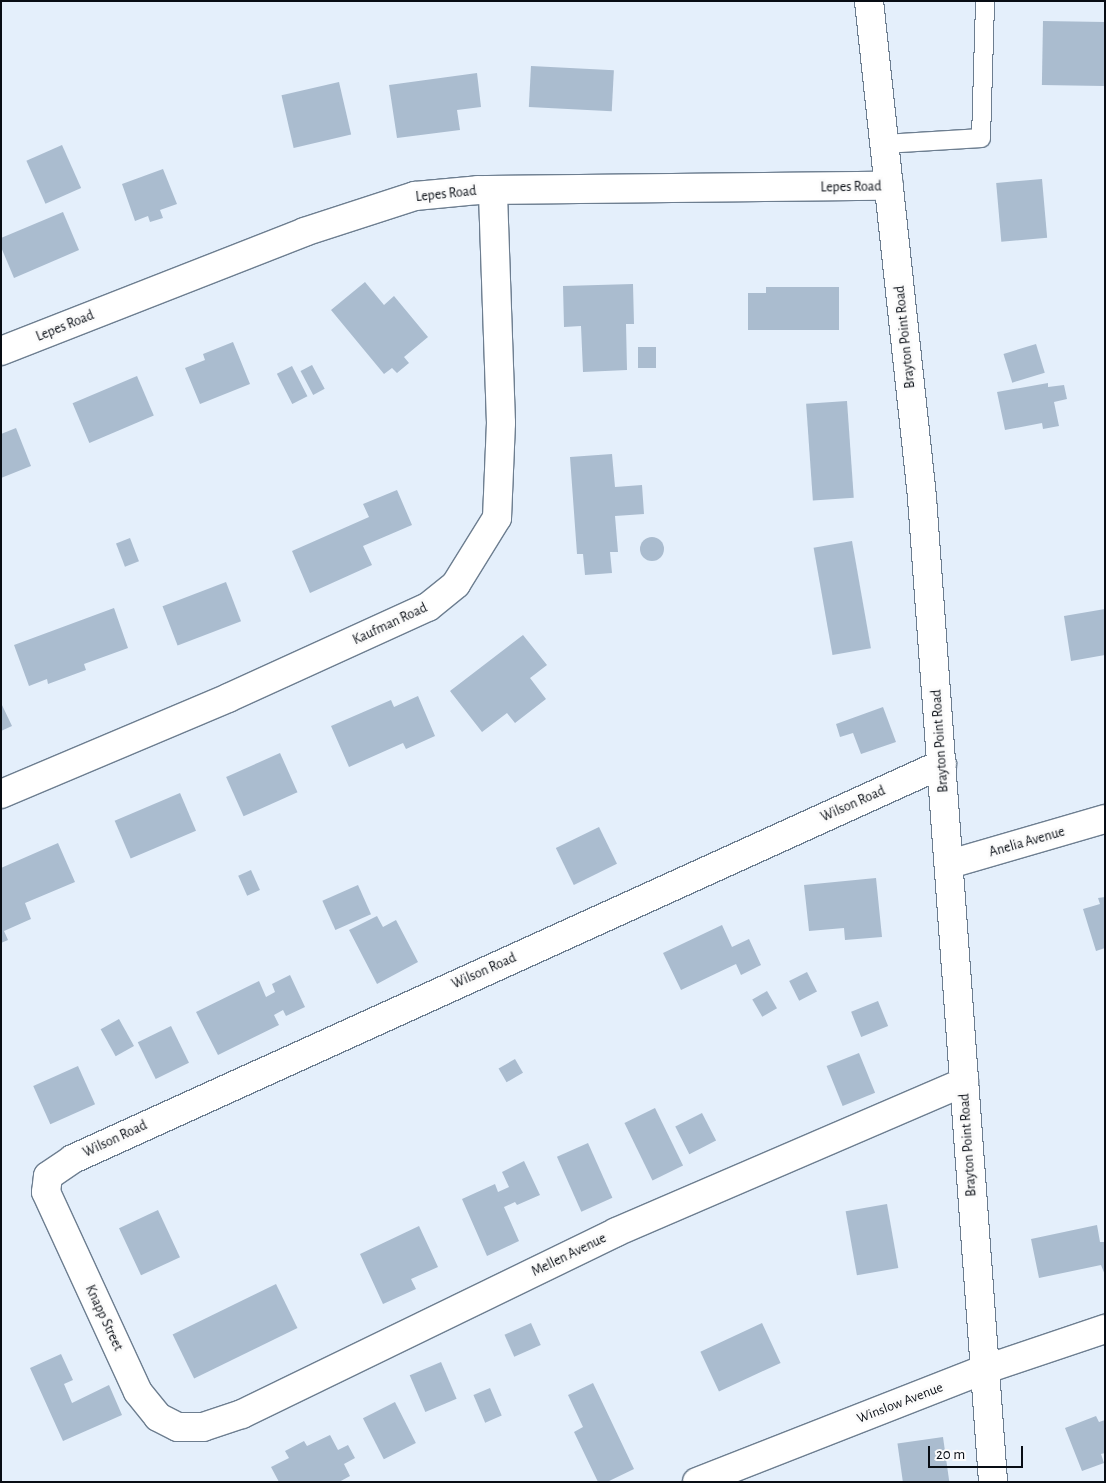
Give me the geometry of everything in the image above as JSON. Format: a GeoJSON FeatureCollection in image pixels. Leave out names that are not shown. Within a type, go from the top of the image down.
{"type":"FeatureCollection","features":[{"type":"Feature","properties":{"kind":"street","name":"Brayton Point Road"},"geometry":{"type":"LineString","coordinates":[[869,1],[922,498],[950,864],[983,1370],[993,1482]]}},
{"type":"Feature","properties":{"kind":"street","name":"Lepes Road"},"geometry":{"type":"LineString","coordinates":[[1,351],[304,232],[415,196],[492,190],[890,186]]}},
{"type":"Feature","properties":{"kind":"street","name":"Kaufman Road"},"geometry":{"type":"LineString","coordinates":[[1,794],[228,698],[428,607],[456,584],[497,518],[502,423],[492,190]]}},
{"type":"Feature","properties":{"kind":"street","name":"Wilson Road"},"geometry":{"type":"LineString","coordinates":[[47,1196],[48,1176],[73,1158],[942,764]]}},
{"type":"Feature","properties":{"kind":"street","name":"Anelia Avenue"},"geometry":{"type":"LineString","coordinates":[[950,864],[1105,819]]}},
{"type":"Feature","properties":{"kind":"street","name":"Mellen Avenue"},"geometry":{"type":"LineString","coordinates":[[177,1427],[203,1427],[242,1414],[616,1232],[964,1082]]}},
{"type":"Feature","properties":{"kind":"street","name":"Knapp Street"},"geometry":{"type":"LineString","coordinates":[[47,1196],[138,1392],[158,1417],[177,1427]]}},
{"type":"Feature","properties":{"kind":"street","name":"Winslow Avenue"},"geometry":{"type":"LineString","coordinates":[[697,1482],[983,1370],[1105,1329]]}},
{"type":"Feature","properties":{"kind":"lane"},"geometry":{"type":"LineString","coordinates":[[885,144],[981,138],[985,1]]}},
{"type":"Feature","properties":{"kind":"building"},"geometry":{"type":"Polygon","coordinates":[[[1043,21],[1105,22],[1104,86],[1042,85],[1043,21]]]}},
{"type":"Feature","properties":{"kind":"building"},"geometry":{"type":"Polygon","coordinates":[[[531,66],[614,70],[612,111],[529,107],[531,66]]]}},
{"type":"Feature","properties":{"kind":"building"},"geometry":{"type":"Polygon","coordinates":[[[477,73],[481,107],[457,110],[460,130],[397,138],[389,85],[477,73]]]}},
{"type":"Feature","properties":{"kind":"building"},"geometry":{"type":"Polygon","coordinates":[[[339,82],[351,135],[294,148],[282,95],[339,82]]]}},
{"type":"Feature","properties":{"kind":"building"},"geometry":{"type":"Polygon","coordinates":[[[62,145],[81,188],[45,204],[26,161],[62,145]]]}},
{"type":"Feature","properties":{"kind":"building"},"geometry":{"type":"Polygon","coordinates":[[[163,169],[177,204],[160,210],[163,218],[150,222],[148,216],[135,221],[122,184],[163,169]]]}},
{"type":"Feature","properties":{"kind":"building"},"geometry":{"type":"Polygon","coordinates":[[[1042,179],[1047,238],[1001,242],[996,183],[1042,179]]]}},
{"type":"Feature","properties":{"kind":"building"},"geometry":{"type":"Polygon","coordinates":[[[63,212],[79,250],[14,278],[1,247],[1,238],[63,212]]]}},
{"type":"Feature","properties":{"kind":"building"},"geometry":{"type":"Polygon","coordinates":[[[365,282],[384,305],[394,296],[428,337],[404,357],[409,363],[397,373],[392,368],[384,374],[331,310],[365,282]]]}},
{"type":"Feature","properties":{"kind":"building"},"geometry":{"type":"Polygon","coordinates":[[[633,284],[634,324],[626,324],[627,370],[583,372],[581,326],[564,327],[563,286],[633,284]]]}},
{"type":"Feature","properties":{"kind":"building"},"geometry":{"type":"Polygon","coordinates":[[[766,287],[839,287],[839,330],[748,330],[748,293],[766,293],[766,287]]]}},
{"type":"Feature","properties":{"kind":"building"},"geometry":{"type":"Polygon","coordinates":[[[233,342],[250,384],[200,404],[185,368],[205,360],[203,354],[233,342]]]}},
{"type":"Feature","properties":{"kind":"building"},"geometry":{"type":"Polygon","coordinates":[[[1036,344],[1045,373],[1012,383],[1003,354],[1036,344]]]}},
{"type":"Feature","properties":{"kind":"building"},"geometry":{"type":"Polygon","coordinates":[[[638,347],[656,347],[656,368],[638,368],[638,347]]]}},
{"type":"Feature","properties":{"kind":"building"},"geometry":{"type":"Polygon","coordinates":[[[312,365],[325,389],[313,395],[301,371],[312,365]]]}},
{"type":"Feature","properties":{"kind":"building"},"geometry":{"type":"Polygon","coordinates":[[[292,366],[307,396],[292,404],[277,374],[292,366]]]}},
{"type":"Feature","properties":{"kind":"building"},"geometry":{"type":"Polygon","coordinates":[[[137,376],[154,416],[89,443],[73,403],[137,376]]]}},
{"type":"Feature","properties":{"kind":"building"},"geometry":{"type":"Polygon","coordinates":[[[1048,383],[1048,387],[1064,385],[1067,399],[1054,402],[1059,426],[1043,429],[1042,423],[1005,430],[997,392],[1048,383]]]}},
{"type":"Feature","properties":{"kind":"building"},"geometry":{"type":"Polygon","coordinates":[[[847,401],[854,498],[813,501],[806,404],[847,401]]]}},
{"type":"Feature","properties":{"kind":"building"},"geometry":{"type":"Polygon","coordinates":[[[16,428],[31,466],[1,478],[1,434],[16,428]]]}},
{"type":"Feature","properties":{"kind":"building"},"geometry":{"type":"Polygon","coordinates":[[[612,454],[615,487],[642,485],[644,514],[615,516],[618,552],[610,552],[612,573],[585,575],[583,554],[577,554],[570,457],[612,454]]]}},
{"type":"Feature","properties":{"kind":"building"},"geometry":{"type":"Polygon","coordinates":[[[397,490],[412,525],[363,546],[372,565],[310,593],[292,551],[369,517],[363,504],[397,490]]]}},
{"type":"Feature","properties":{"kind":"building"},"geometry":{"type":"Polygon","coordinates":[[[652,537],[661,540],[664,549],[661,558],[652,561],[643,558],[640,549],[643,540],[652,537]]]}},
{"type":"Feature","properties":{"kind":"building"},"geometry":{"type":"Polygon","coordinates":[[[130,538],[139,561],[125,567],[116,543],[130,538]]]}},
{"type":"Feature","properties":{"kind":"building"},"geometry":{"type":"Polygon","coordinates":[[[852,541],[871,648],[833,655],[814,548],[852,541]]]}},
{"type":"Feature","properties":{"kind":"building"},"geometry":{"type":"Polygon","coordinates":[[[226,582],[241,621],[178,646],[163,606],[226,582]]]}},
{"type":"Feature","properties":{"kind":"building"},"geometry":{"type":"Polygon","coordinates":[[[114,608],[128,648],[84,664],[86,670],[48,684],[47,679],[29,686],[14,645],[114,608]]]}},
{"type":"Feature","properties":{"kind":"building"},"geometry":{"type":"Polygon","coordinates":[[[1105,609],[1105,655],[1071,661],[1064,616],[1105,609]]]}},
{"type":"Feature","properties":{"kind":"building"},"geometry":{"type":"Polygon","coordinates":[[[523,635],[547,665],[530,678],[546,699],[515,723],[507,713],[482,732],[450,691],[523,635]]]}},
{"type":"Feature","properties":{"kind":"building"},"geometry":{"type":"Polygon","coordinates":[[[418,696],[435,736],[406,749],[403,743],[349,767],[331,726],[391,700],[394,707],[418,696]]]}},
{"type":"Feature","properties":{"kind":"building"},"geometry":{"type":"Polygon","coordinates":[[[1,703],[12,726],[1,731],[1,703]]]}},
{"type":"Feature","properties":{"kind":"building"},"geometry":{"type":"Polygon","coordinates":[[[883,707],[896,742],[861,754],[853,733],[840,737],[836,724],[883,707]]]}},
{"type":"Feature","properties":{"kind":"building"},"geometry":{"type":"Polygon","coordinates":[[[280,753],[297,792],[244,816],[226,777],[280,753]]]}},
{"type":"Feature","properties":{"kind":"building"},"geometry":{"type":"Polygon","coordinates":[[[180,793],[196,831],[131,858],[115,821],[180,793]]]}},
{"type":"Feature","properties":{"kind":"building"},"geometry":{"type":"Polygon","coordinates":[[[599,827],[617,864],[574,885],[556,848],[599,827]]]}},
{"type":"Feature","properties":{"kind":"building"},"geometry":{"type":"Polygon","coordinates":[[[58,843],[75,882],[25,903],[31,919],[4,931],[8,940],[1,943],[1,868],[58,843]]]}},
{"type":"Feature","properties":{"kind":"building"},"geometry":{"type":"Polygon","coordinates":[[[251,870],[260,890],[247,896],[238,876],[251,870]]]}},
{"type":"Feature","properties":{"kind":"building"},"geometry":{"type":"Polygon","coordinates":[[[876,878],[882,937],[845,940],[844,928],[809,931],[804,885],[876,878]]]}},
{"type":"Feature","properties":{"kind":"building"},"geometry":{"type":"Polygon","coordinates":[[[358,885],[371,914],[335,930],[322,901],[358,885]]]}},
{"type":"Feature","properties":{"kind":"building"},"geometry":{"type":"Polygon","coordinates":[[[1105,897],[1105,948],[1096,951],[1083,909],[1100,904],[1098,898],[1105,897]]]}},
{"type":"Feature","properties":{"kind":"building"},"geometry":{"type":"Polygon","coordinates":[[[377,916],[383,927],[396,920],[418,962],[377,984],[349,930],[377,916]]]}},
{"type":"Feature","properties":{"kind":"building"},"geometry":{"type":"Polygon","coordinates":[[[722,925],[732,947],[749,939],[761,965],[741,975],[736,964],[681,990],[663,953],[722,925]]]}},
{"type":"Feature","properties":{"kind":"building"},"geometry":{"type":"Polygon","coordinates":[[[807,972],[817,992],[799,1001],[789,981],[807,972]]]}},
{"type":"Feature","properties":{"kind":"building"},"geometry":{"type":"Polygon","coordinates":[[[290,975],[305,1007],[286,1016],[283,1010],[274,1015],[279,1025],[218,1055],[196,1012],[259,981],[266,997],[275,992],[272,984],[290,975]]]}},
{"type":"Feature","properties":{"kind":"building"},"geometry":{"type":"Polygon","coordinates":[[[767,991],[777,1008],[762,1017],[752,999],[767,991]]]}},
{"type":"Feature","properties":{"kind":"building"},"geometry":{"type":"Polygon","coordinates":[[[878,1001],[888,1026],[861,1037],[851,1012],[878,1001]]]}},
{"type":"Feature","properties":{"kind":"building"},"geometry":{"type":"Polygon","coordinates":[[[119,1019],[134,1046],[116,1056],[101,1029],[119,1019]]]}},
{"type":"Feature","properties":{"kind":"building"},"geometry":{"type":"Polygon","coordinates":[[[171,1026],[189,1063],[156,1079],[138,1042],[171,1026]]]}},
{"type":"Feature","properties":{"kind":"building"},"geometry":{"type":"Polygon","coordinates":[[[859,1053],[875,1093],[843,1106],[827,1066],[859,1053]]]}},
{"type":"Feature","properties":{"kind":"building"},"geometry":{"type":"Polygon","coordinates":[[[515,1059],[523,1073],[507,1082],[499,1068],[515,1059]]]}},
{"type":"Feature","properties":{"kind":"building"},"geometry":{"type":"Polygon","coordinates":[[[78,1066],[95,1104],[50,1124],[33,1086],[78,1066]]]}},
{"type":"Feature","properties":{"kind":"building"},"geometry":{"type":"Polygon","coordinates":[[[655,1108],[683,1166],[652,1180],[624,1123],[655,1108]]]}},
{"type":"Feature","properties":{"kind":"building"},"geometry":{"type":"Polygon","coordinates":[[[702,1113],[716,1141],[689,1154],[675,1127],[702,1113]]]}},
{"type":"Feature","properties":{"kind":"building"},"geometry":{"type":"Polygon","coordinates":[[[588,1143],[612,1198],[581,1212],[557,1157],[588,1143]]]}},
{"type":"Feature","properties":{"kind":"building"},"geometry":{"type":"Polygon","coordinates":[[[524,1161],[540,1195],[517,1205],[515,1202],[504,1207],[519,1241],[487,1256],[462,1199],[495,1184],[498,1192],[509,1187],[502,1172],[524,1161]]]}},
{"type":"Feature","properties":{"kind":"building"},"geometry":{"type":"Polygon","coordinates":[[[887,1204],[898,1268],[857,1275],[846,1211],[887,1204]]]}},
{"type":"Feature","properties":{"kind":"building"},"geometry":{"type":"Polygon","coordinates":[[[158,1210],[180,1257],[141,1275],[119,1228],[158,1210]]]}},
{"type":"Feature","properties":{"kind":"building"},"geometry":{"type":"Polygon","coordinates":[[[1097,1225],[1100,1242],[1105,1242],[1105,1275],[1101,1265],[1039,1278],[1031,1239],[1097,1225]]]}},
{"type":"Feature","properties":{"kind":"building"},"geometry":{"type":"Polygon","coordinates":[[[419,1226],[438,1267],[411,1279],[416,1289],[383,1304],[360,1254],[419,1226]]]}},
{"type":"Feature","properties":{"kind":"building"},"geometry":{"type":"Polygon","coordinates":[[[276,1284],[297,1328],[194,1378],[173,1334],[276,1284]]]}},
{"type":"Feature","properties":{"kind":"building"},"geometry":{"type":"Polygon","coordinates":[[[531,1323],[541,1345],[514,1357],[505,1335],[531,1323]]]}},
{"type":"Feature","properties":{"kind":"building"},"geometry":{"type":"Polygon","coordinates":[[[762,1323],[781,1363],[719,1392],[700,1352],[762,1323]]]}},
{"type":"Feature","properties":{"kind":"building"},"geometry":{"type":"Polygon","coordinates":[[[61,1354],[73,1380],[64,1384],[72,1403],[109,1385],[122,1415],[63,1441],[30,1368],[61,1354]]]}},
{"type":"Feature","properties":{"kind":"building"},"geometry":{"type":"Polygon","coordinates":[[[441,1362],[457,1399],[425,1412],[410,1375],[441,1362]]]}},
{"type":"Feature","properties":{"kind":"building"},"geometry":{"type":"Polygon","coordinates":[[[593,1383],[634,1469],[607,1482],[598,1482],[574,1432],[583,1427],[568,1395],[593,1383]]]}},
{"type":"Feature","properties":{"kind":"building"},"geometry":{"type":"Polygon","coordinates":[[[490,1388],[502,1416],[485,1423],[473,1395],[490,1388]]]}},
{"type":"Feature","properties":{"kind":"building"},"geometry":{"type":"Polygon","coordinates":[[[395,1402],[416,1443],[384,1459],[363,1418],[395,1402]]]}},
{"type":"Feature","properties":{"kind":"building"},"geometry":{"type":"Polygon","coordinates":[[[1096,1416],[1099,1422],[1105,1420],[1105,1453],[1101,1454],[1104,1463],[1082,1471],[1065,1428],[1096,1416]]]}},
{"type":"Feature","properties":{"kind":"building"},"geometry":{"type":"Polygon","coordinates":[[[330,1435],[338,1450],[348,1445],[355,1458],[344,1464],[350,1476],[339,1482],[279,1482],[271,1467],[289,1458],[285,1451],[304,1441],[307,1446],[330,1435]]]}},
{"type":"Feature","properties":{"kind":"building"},"geometry":{"type":"Polygon","coordinates":[[[943,1437],[949,1482],[903,1482],[897,1443],[943,1437]]]}}]}
